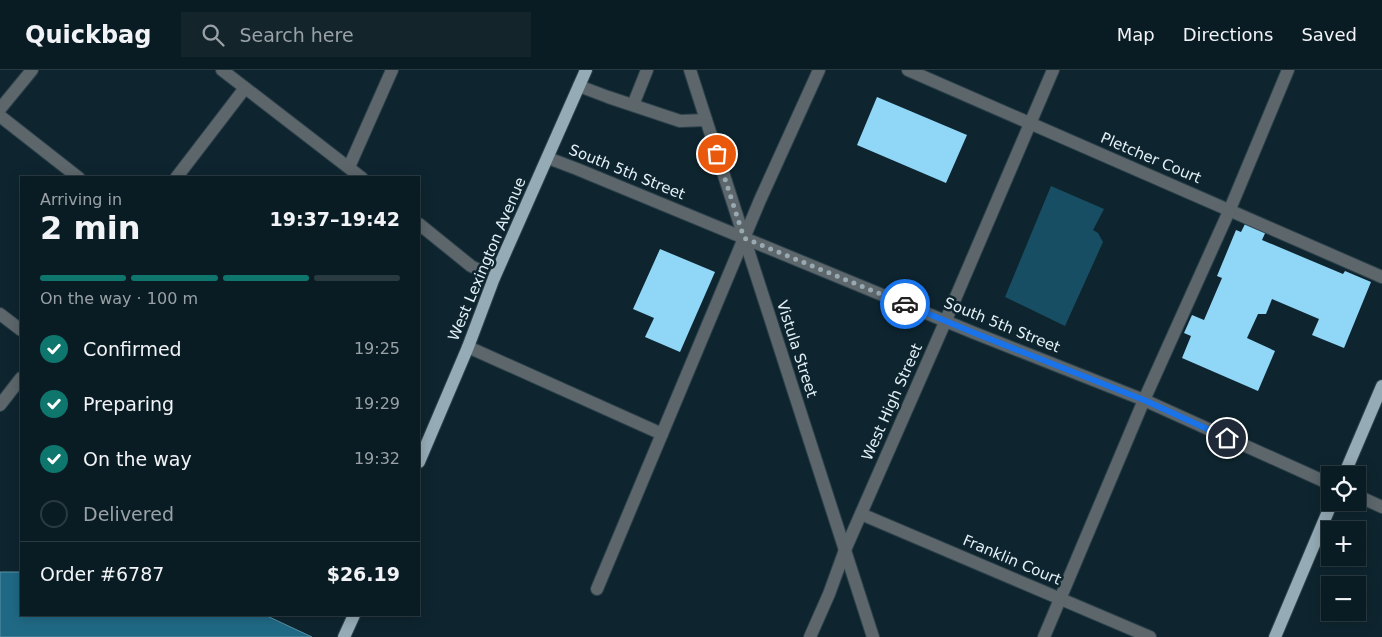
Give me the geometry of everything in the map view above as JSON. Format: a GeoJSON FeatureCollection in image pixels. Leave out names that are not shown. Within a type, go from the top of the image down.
{"type":"FeatureCollection","features":[{"type":"Feature","properties":{"kind":"main road","name":"West Lexington Avenue"},"geometry":{"type":"LineString","coordinates":[[420,460],[468,347],[494,278],[586,70]]}},
{"type":"Feature","properties":{"kind":"main road"},"geometry":{"type":"LineString","coordinates":[[1348,466],[1382,386]]}},
{"type":"Feature","properties":{"kind":"main road"},"geometry":{"type":"LineString","coordinates":[[1275,637],[1328,511]]}},
{"type":"Feature","properties":{"kind":"main road"},"geometry":{"type":"LineString","coordinates":[[344,637],[354,616]]}},
{"type":"Feature","properties":{"kind":"street"},"geometry":{"type":"LineString","coordinates":[[0,109],[32,70]]}},
{"type":"Feature","properties":{"kind":"street"},"geometry":{"type":"LineString","coordinates":[[222,70],[360,176]]}},
{"type":"Feature","properties":{"kind":"street"},"geometry":{"type":"LineString","coordinates":[[349,167],[392,70]]}},
{"type":"Feature","properties":{"kind":"street"},"geometry":{"type":"LineString","coordinates":[[634,105],[647,70]]}},
{"type":"Feature","properties":{"kind":"street","name":"Vistula Street"},"geometry":{"type":"LineString","coordinates":[[690,70],[873,637]]}},
{"type":"Feature","properties":{"kind":"street"},"geometry":{"type":"LineString","coordinates":[[598,589],[744,238],[820,70]]}},
{"type":"Feature","properties":{"kind":"street","name":"Pletcher Court"},"geometry":{"type":"LineString","coordinates":[[908,70],[1382,277]]}},
{"type":"Feature","properties":{"kind":"street","name":"West High Street"},"geometry":{"type":"LineString","coordinates":[[810,637],[829,594],[845,550],[1053,70]]}},
{"type":"Feature","properties":{"kind":"street"},"geometry":{"type":"LineString","coordinates":[[1044,637],[1144,400],[1230,210],[1288,70]]}},
{"type":"Feature","properties":{"kind":"street"},"geometry":{"type":"LineString","coordinates":[[579,86],[680,120],[706,120]]}},
{"type":"Feature","properties":{"kind":"street"},"geometry":{"type":"LineString","coordinates":[[178,176],[245,88]]}},
{"type":"Feature","properties":{"kind":"street"},"geometry":{"type":"LineString","coordinates":[[0,116],[76,176]]}},
{"type":"Feature","properties":{"kind":"street","name":"South 5th Street"},"geometry":{"type":"LineString","coordinates":[[548,158],[972,332],[1144,400],[1321,480]]}},
{"type":"Feature","properties":{"kind":"street"},"geometry":{"type":"LineString","coordinates":[[420,225],[471,266],[494,278]]}},
{"type":"Feature","properties":{"kind":"street"},"geometry":{"type":"LineString","coordinates":[[0,314],[20,329]]}},
{"type":"Feature","properties":{"kind":"street"},"geometry":{"type":"LineString","coordinates":[[468,347],[662,434]]}},
{"type":"Feature","properties":{"kind":"street"},"geometry":{"type":"LineString","coordinates":[[0,405],[20,379]]}},
{"type":"Feature","properties":{"kind":"street"},"geometry":{"type":"LineString","coordinates":[[1366,499],[1382,506]]}},
{"type":"Feature","properties":{"kind":"street","name":"Franklin Court"},"geometry":{"type":"LineString","coordinates":[[861,514],[1150,637]]}},
{"type":"Feature","properties":{"kind":"shaded area"},"geometry":{"type":"Polygon","coordinates":[[[1051,186],[1104,209],[1093,230],[1098,233],[1103,242],[1065,326],[1005,297],[1051,186]]]}},
{"type":"Feature","properties":{"kind":"shaded area"},"geometry":{"type":"Polygon","coordinates":[[[0,572],[20,572],[20,616],[267,616],[312,637],[0,637],[0,572]]]}},
{"type":"Feature","properties":{"kind":"building"},"geometry":{"type":"Polygon","coordinates":[[[877,97],[967,135],[946,183],[857,145],[877,97]]]}},
{"type":"Feature","properties":{"kind":"building"},"geometry":{"type":"Polygon","coordinates":[[[1247,220],[1267,229],[1262,240],[1343,274],[1345,271],[1371,282],[1344,348],[1312,335],[1319,319],[1272,299],[1266,314],[1258,314],[1247,338],[1275,351],[1258,391],[1182,358],[1191,336],[1184,333],[1192,315],[1204,320],[1222,278],[1217,276],[1236,230],[1241,232],[1247,220]]]}},
{"type":"Feature","properties":{"kind":"building"},"geometry":{"type":"Polygon","coordinates":[[[660,249],[715,272],[680,352],[645,337],[654,318],[633,309],[660,249]]]}},
{"type":"Feature","properties":{"kind":"way so far"},"geometry":{"type":"LineString","coordinates":[[717,154],[744,238],[905,304]]}},
{"type":"Feature","properties":{"kind":"route"},"geometry":{"type":"LineString","coordinates":[[905,304],[1144,400],[1227,438]]}}]}
